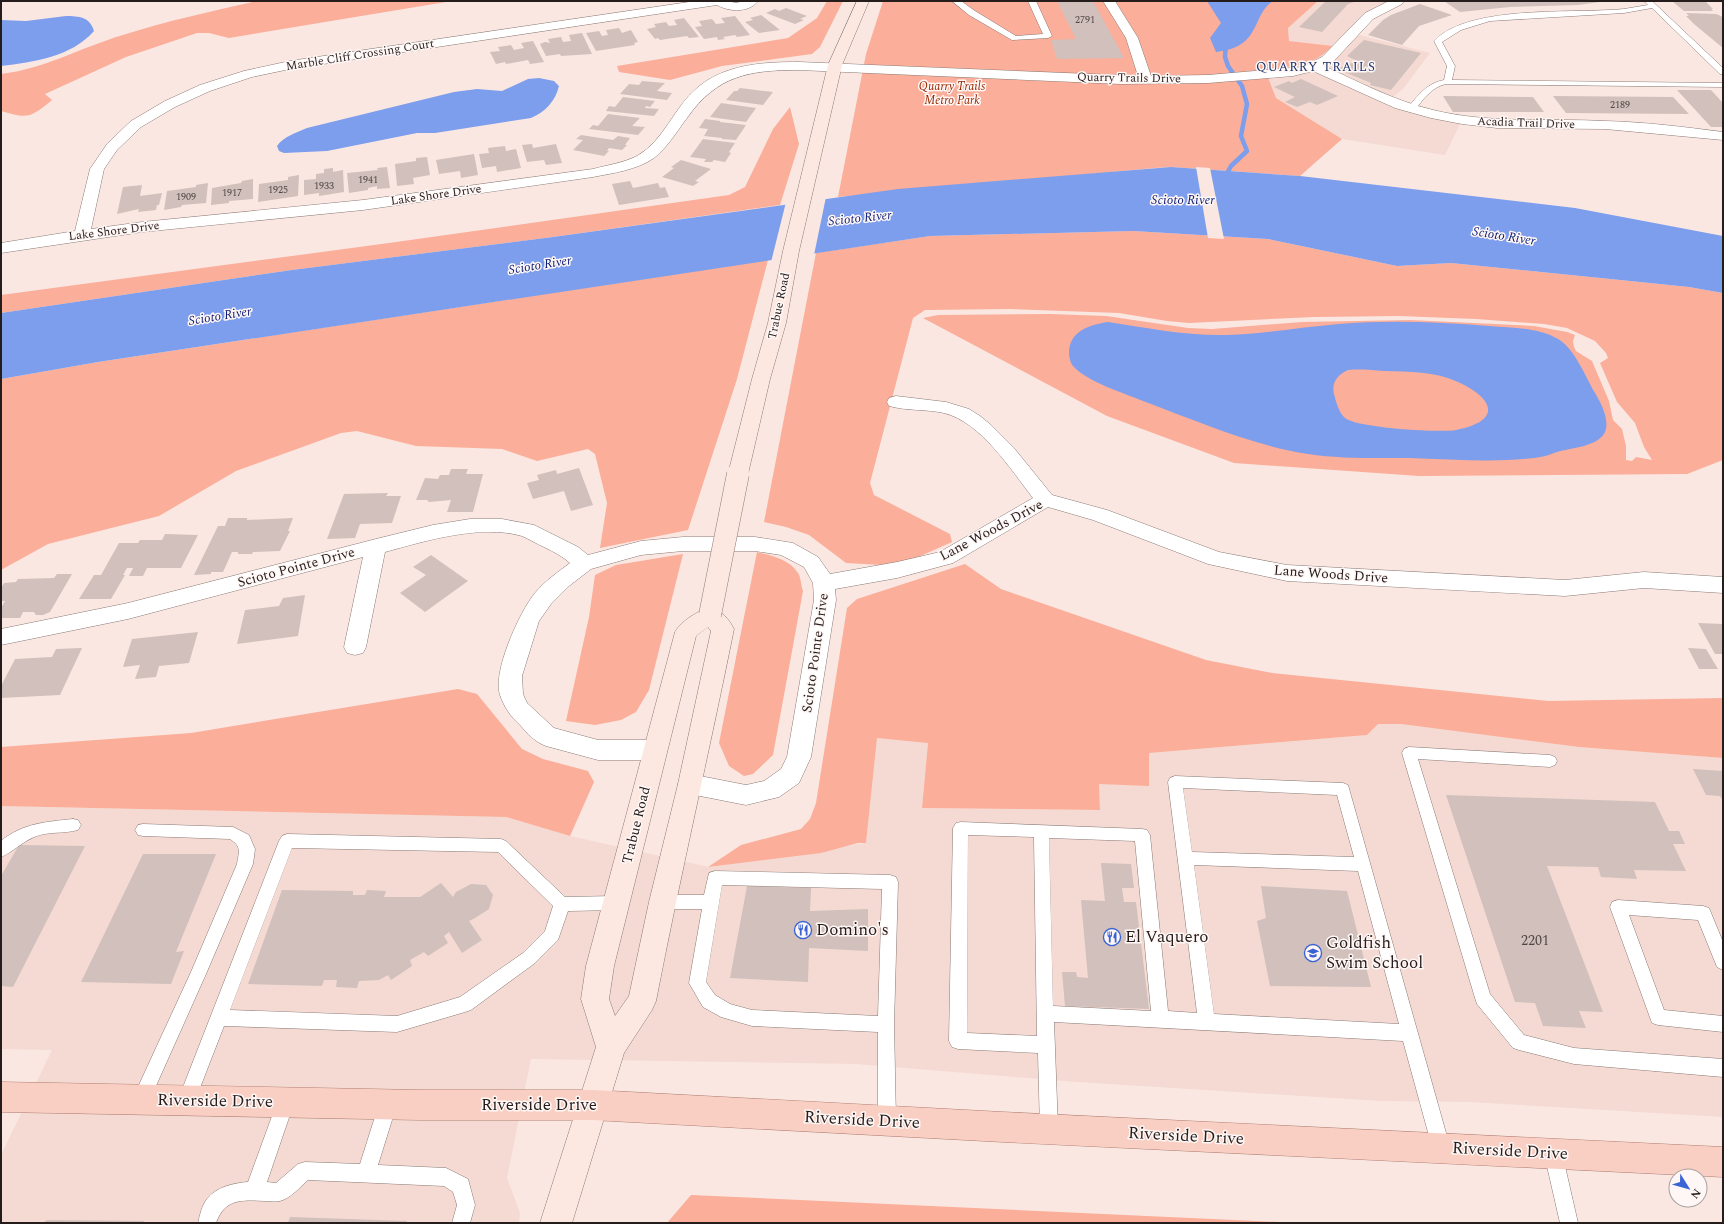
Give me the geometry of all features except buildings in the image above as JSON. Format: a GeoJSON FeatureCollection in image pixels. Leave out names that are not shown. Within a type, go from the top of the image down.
{"type":"FeatureCollection","features":[{"type":"Feature","properties":{"kind":"main road","name":"Trabue Road"},"geometry":{"type":"LineString","coordinates":[[611,1047],[595,999],[600,966],[654,750],[686,632],[710,615],[738,474],[761,379],[777,323],[791,251],[834,68],[863,1]]}},
{"type":"Feature","properties":{"kind":"main road"},"geometry":{"type":"LineString","coordinates":[[556,1223],[611,1047],[642,1001],[662,902],[690,784],[723,629],[710,615]]}},
{"type":"Feature","properties":{"kind":"main road","name":"Riverside Drive"},"geometry":{"type":"LineString","coordinates":[[1,1097],[285,1103],[592,1105],[1723,1162]]}},
{"type":"Feature","properties":{"kind":"street","name":"Marble Cliff Crossing Court"},"geometry":{"type":"LineString","coordinates":[[82,235],[97,169],[112,147],[136,124],[170,104],[205,88],[249,74],[290,65],[720,1],[726,5],[737,6],[747,4],[752,1]]}},
{"type":"Feature","properties":{"kind":"street"},"geometry":{"type":"LineString","coordinates":[[1109,1],[1132,38],[1146,80]]}},
{"type":"Feature","properties":{"kind":"street","name":"Quarry Trails Drive"},"geometry":{"type":"LineString","coordinates":[[834,68],[1146,80],[1208,79],[1293,72],[1314,67],[1327,60],[1369,16],[1398,1]]}},
{"type":"Feature","properties":{"kind":"street","name":"Lake Shore Drive"},"geometry":{"type":"LineString","coordinates":[[1,248],[82,235],[363,205],[593,173],[619,167],[639,160],[655,149],[695,97],[706,87],[719,79],[737,72],[768,67],[834,68]]}},
{"type":"Feature","properties":{"kind":"street","name":"Acadia Trail Drive"},"geometry":{"type":"LineString","coordinates":[[1314,67],[1411,108],[1462,120],[1497,124],[1605,125],[1723,136]]}},
{"type":"Feature","properties":{"kind":"street"},"geometry":{"type":"LineString","coordinates":[[896,402],[941,406],[962,413],[979,423],[1004,449],[1044,500]]}},
{"type":"Feature","properties":{"kind":"street","name":"Lane Woods Drive"},"geometry":{"type":"LineString","coordinates":[[824,583],[897,570],[946,558],[1044,500],[1100,515],[1215,559],[1287,573],[1565,588],[1644,580],[1723,585]]}},
{"type":"Feature","properties":{"kind":"street","name":"Scioto Pointe Drive"},"geometry":{"type":"LineString","coordinates":[[1,637],[128,611],[376,546],[441,530],[470,526],[502,526],[527,530],[571,552],[584,564]]}},
{"type":"Feature","properties":{"kind":"street","name":"Scioto Pointe Drive"},"geometry":{"type":"LineString","coordinates":[[654,750],[598,750],[546,736],[518,709],[511,694],[510,676],[529,619],[543,598],[561,581],[584,564],[641,548],[683,544],[755,544],[786,548],[811,562],[824,583],[825,600],[800,757],[790,776],[770,790],[746,795],[690,784]]}},
{"type":"Feature","properties":{"kind":"street"},"geometry":{"type":"LineString","coordinates":[[355,647],[376,546]]}},
{"type":"Feature","properties":{"kind":"lane"},"geometry":{"type":"LineString","coordinates":[[956,1],[972,14],[991,23],[1015,38],[1048,36],[1032,1]]}},
{"type":"Feature","properties":{"kind":"lane"},"geometry":{"type":"LineString","coordinates":[[1448,81],[1451,66],[1438,41],[1458,28],[1490,19],[1522,16],[1624,12],[1651,4],[1723,72]]}},
{"type":"Feature","properties":{"kind":"lane"},"geometry":{"type":"LineString","coordinates":[[1411,108],[1431,86],[1448,81],[1466,83],[1723,84]]}},
{"type":"Feature","properties":{"kind":"lane"},"geometry":{"type":"LineString","coordinates":[[1550,761],[1409,753],[1483,998],[1519,1042],[1574,1056],[1723,1068]]}},
{"type":"Feature","properties":{"kind":"lane"},"geometry":{"type":"LineString","coordinates":[[1207,1022],[1175,782],[1343,789],[1441,1147]]}},
{"type":"Feature","properties":{"kind":"lane"},"geometry":{"type":"LineString","coordinates":[[1,850],[13,840],[33,830],[73,825]]}},
{"type":"Feature","properties":{"kind":"lane"},"geometry":{"type":"LineString","coordinates":[[1046,1045],[958,1041],[961,828],[1142,835],[1160,1019]]}},
{"type":"Feature","properties":{"kind":"lane"},"geometry":{"type":"LineString","coordinates":[[141,1100],[198,974],[245,864],[247,849],[244,840],[233,833],[142,830]]}},
{"type":"Feature","properties":{"kind":"lane"},"geometry":{"type":"LineString","coordinates":[[1041,831],[1049,1129]]}},
{"type":"Feature","properties":{"kind":"lane"},"geometry":{"type":"LineString","coordinates":[[187,1100],[287,841],[501,846],[562,904],[616,903]]}},
{"type":"Feature","properties":{"kind":"lane"},"geometry":{"type":"LineString","coordinates":[[1185,858],[1363,864]]}},
{"type":"Feature","properties":{"kind":"lane"},"geometry":{"type":"LineString","coordinates":[[886,1024],[752,1018],[727,1011],[709,1001],[697,983],[715,878],[890,882],[886,1024],[887,1121]]}},
{"type":"Feature","properties":{"kind":"lane"},"geometry":{"type":"LineString","coordinates":[[662,902],[710,902]]}},
{"type":"Feature","properties":{"kind":"lane"},"geometry":{"type":"LineString","coordinates":[[219,1018],[397,1024],[465,1004],[529,958],[552,935],[562,904]]}},
{"type":"Feature","properties":{"kind":"lane"},"geometry":{"type":"LineString","coordinates":[[1723,962],[1703,913],[1618,907],[1658,1017],[1723,1024]]}},
{"type":"Feature","properties":{"kind":"lane"},"geometry":{"type":"LineString","coordinates":[[1045,1014],[1409,1033]]}},
{"type":"Feature","properties":{"kind":"lane"},"geometry":{"type":"LineString","coordinates":[[254,1192],[285,1103]]}},
{"type":"Feature","properties":{"kind":"lane"},"geometry":{"type":"LineString","coordinates":[[366,1174],[388,1104]]}},
{"type":"Feature","properties":{"kind":"lane"},"geometry":{"type":"LineString","coordinates":[[1553,1153],[1569,1223]]}},
{"type":"Feature","properties":{"kind":"lane"},"geometry":{"type":"LineString","coordinates":[[207,1223],[213,1206],[228,1195],[242,1192],[279,1192],[305,1171],[446,1177],[461,1186],[466,1205],[461,1223]]}},
{"type":"Feature","properties":{"kind":"shaded area"},"geometry":{"type":"Polygon","coordinates":[[[1318,1],[1398,1],[1352,33],[1430,53],[1403,89],[1389,100],[1462,120],[1445,155],[1342,139],[1276,98],[1264,70],[1301,65],[1333,46],[1289,41],[1288,28],[1318,1]]]}},
{"type":"Feature","properties":{"kind":"shaded area"},"geometry":{"type":"Polygon","coordinates":[[[1378,724],[1401,724],[1579,747],[1723,758],[1723,1117],[1470,1102],[1382,1101],[1078,1082],[856,1064],[531,1059],[507,1178],[520,1213],[519,1223],[1,1223],[1,1155],[52,1050],[1,1049],[1,806],[506,817],[570,836],[709,867],[866,843],[877,738],[928,742],[922,808],[1100,810],[1099,784],[1149,753],[1367,735],[1378,724]]]}},
{"type":"Feature","properties":{"kind":"green space"},"geometry":{"type":"Polygon","coordinates":[[[257,1],[452,1],[229,38],[209,33],[197,33],[126,57],[45,94],[52,100],[33,114],[23,116],[1,111],[1,74],[48,63],[108,40],[156,25],[257,1]]]}},
{"type":"Feature","properties":{"kind":"green space"},"geometry":{"type":"Polygon","coordinates":[[[827,1],[843,1],[820,47],[812,54],[722,66],[670,80],[619,72],[617,66],[788,38],[817,18],[827,1]]]}},
{"type":"Feature","properties":{"kind":"green space","name":"Quarry Trails Metro Park"},"geometry":{"type":"Polygon","coordinates":[[[883,1],[1318,1],[1288,28],[1289,41],[1333,46],[1325,53],[1309,62],[1265,70],[1276,98],[1342,139],[1300,176],[1171,167],[838,197],[866,54],[883,1]]]}},
{"type":"Feature","properties":{"kind":"green space"},"geometry":{"type":"Polygon","coordinates":[[[790,107],[799,144],[780,205],[553,237],[292,270],[1,313],[1,295],[389,243],[729,195],[745,187],[773,129],[790,107]]]}},
{"type":"Feature","properties":{"kind":"green space"},"geometry":{"type":"Polygon","coordinates":[[[1133,231],[1268,239],[1397,266],[1451,263],[1689,287],[1723,293],[1723,460],[1687,474],[1419,476],[1234,463],[1107,416],[923,318],[938,315],[1050,314],[1106,316],[1188,328],[1212,329],[1302,322],[1410,320],[1534,326],[1567,332],[1575,335],[1573,341],[1576,351],[1592,361],[1609,401],[1613,420],[1622,429],[1626,446],[1626,460],[1632,461],[1636,457],[1652,460],[1644,447],[1635,423],[1617,402],[1600,363],[1608,358],[1606,353],[1595,341],[1567,328],[1544,324],[1476,319],[1399,316],[1314,317],[1189,323],[1119,313],[1009,309],[925,310],[913,318],[870,483],[874,495],[950,534],[952,542],[907,562],[882,565],[846,563],[809,535],[786,527],[764,522],[816,253],[930,236],[1133,231]]]}},
{"type":"Feature","properties":{"kind":"green space"},"geometry":{"type":"Polygon","coordinates":[[[768,260],[737,379],[688,530],[600,548],[607,503],[595,454],[588,449],[537,461],[502,449],[416,446],[357,431],[341,433],[236,471],[159,516],[48,544],[1,570],[1,379],[98,362],[768,260]]]}},
{"type":"Feature","properties":{"kind":"green space"},"geometry":{"type":"Polygon","coordinates":[[[757,552],[780,559],[790,564],[799,575],[803,591],[773,755],[753,774],[744,776],[729,766],[719,743],[757,552]]]}},
{"type":"Feature","properties":{"kind":"green space"},"geometry":{"type":"Polygon","coordinates":[[[683,554],[649,690],[636,712],[621,720],[595,725],[566,721],[589,617],[595,575],[616,565],[683,554]]]}},
{"type":"Feature","properties":{"kind":"green space"},"geometry":{"type":"Polygon","coordinates":[[[965,564],[1001,589],[1206,660],[1272,673],[1548,701],[1723,698],[1723,758],[1579,747],[1401,724],[1378,724],[1367,735],[1149,753],[1149,786],[1099,784],[1100,810],[922,808],[928,743],[877,738],[866,843],[858,843],[821,853],[708,867],[741,845],[801,829],[810,819],[816,803],[847,608],[857,599],[965,564]]]}},
{"type":"Feature","properties":{"kind":"green space"},"geometry":{"type":"Polygon","coordinates":[[[458,689],[477,694],[522,749],[543,759],[588,771],[594,782],[570,836],[506,817],[1,806],[1,747],[191,733],[458,689]]]}},
{"type":"Feature","properties":{"kind":"green space"},"geometry":{"type":"Polygon","coordinates":[[[691,1195],[1301,1223],[667,1223],[691,1195]]]}},
{"type":"Feature","properties":{"kind":"water"},"geometry":{"type":"Polygon","coordinates":[[[1207,1],[1273,1],[1264,10],[1251,34],[1243,43],[1228,50],[1216,52],[1210,38],[1221,23],[1207,1]]]}},
{"type":"Feature","properties":{"kind":"water"},"geometry":{"type":"Polygon","coordinates":[[[75,16],[87,20],[94,31],[85,40],[74,47],[51,57],[1,66],[1,20],[26,21],[75,16]]]}},
{"type":"Feature","properties":{"kind":"water"},"geometry":{"type":"Polygon","coordinates":[[[539,78],[554,81],[559,86],[555,97],[549,106],[541,113],[531,118],[435,133],[417,133],[327,151],[284,153],[279,151],[277,146],[287,137],[307,128],[454,92],[477,89],[502,91],[528,79],[539,78]]]}},
{"type":"Feature","properties":{"kind":"water","name":"Scioto River"},"geometry":{"type":"Polygon","coordinates":[[[1171,167],[1300,176],[1575,208],[1723,236],[1723,293],[1689,287],[1451,263],[1397,266],[1268,239],[1133,231],[930,236],[98,362],[1,379],[1,313],[292,270],[553,237],[898,189],[1171,167]]]}},
{"type":"Feature","properties":{"kind":"water"},"geometry":{"type":"Polygon","coordinates":[[[1108,322],[1167,331],[1212,335],[1255,333],[1339,324],[1376,322],[1452,323],[1533,330],[1558,339],[1570,349],[1575,356],[1600,402],[1606,417],[1605,432],[1596,441],[1590,444],[1534,458],[1519,459],[1488,460],[1371,458],[1320,456],[1287,450],[1245,439],[1143,401],[1088,378],[1074,367],[1071,362],[1069,351],[1073,338],[1077,333],[1088,327],[1108,322]],[[1348,370],[1338,376],[1334,383],[1333,390],[1341,413],[1345,418],[1353,422],[1399,429],[1447,431],[1471,426],[1481,421],[1487,415],[1488,409],[1486,402],[1480,395],[1449,378],[1422,373],[1348,370]]]}},
{"type":"Feature","properties":{"kind":"pier"},"geometry":{"type":"Polygon","coordinates":[[[1196,167],[1210,168],[1224,239],[1208,238],[1196,167]]]}},
{"type":"Feature","properties":{"kind":"pier"},"geometry":{"type":"Polygon","coordinates":[[[826,197],[814,255],[771,262],[786,202],[826,197]]]}},
{"type":"Feature","properties":{"kind":"waterway"},"geometry":{"type":"LineString","coordinates":[[1224,179],[1231,166],[1247,151],[1241,136],[1247,104],[1242,86],[1228,66],[1225,57],[1226,42]]}},
{"type":"Feature","properties":{"kind":"place","name":"Domino's"},"geometry":{"type":"Point","coordinates":[803,930]}},
{"type":"Feature","properties":{"kind":"place","name":"El Vaquero"},"geometry":{"type":"Point","coordinates":[1112,937]}},
{"type":"Feature","properties":{"kind":"place","name":"Goldfish Swim School"},"geometry":{"type":"Point","coordinates":[1313,953]}},
{"type":"Feature","properties":{"kind":"district","name":"QUARRY TRAILS"},"geometry":{"type":"Point","coordinates":[1316,67]}}]}
